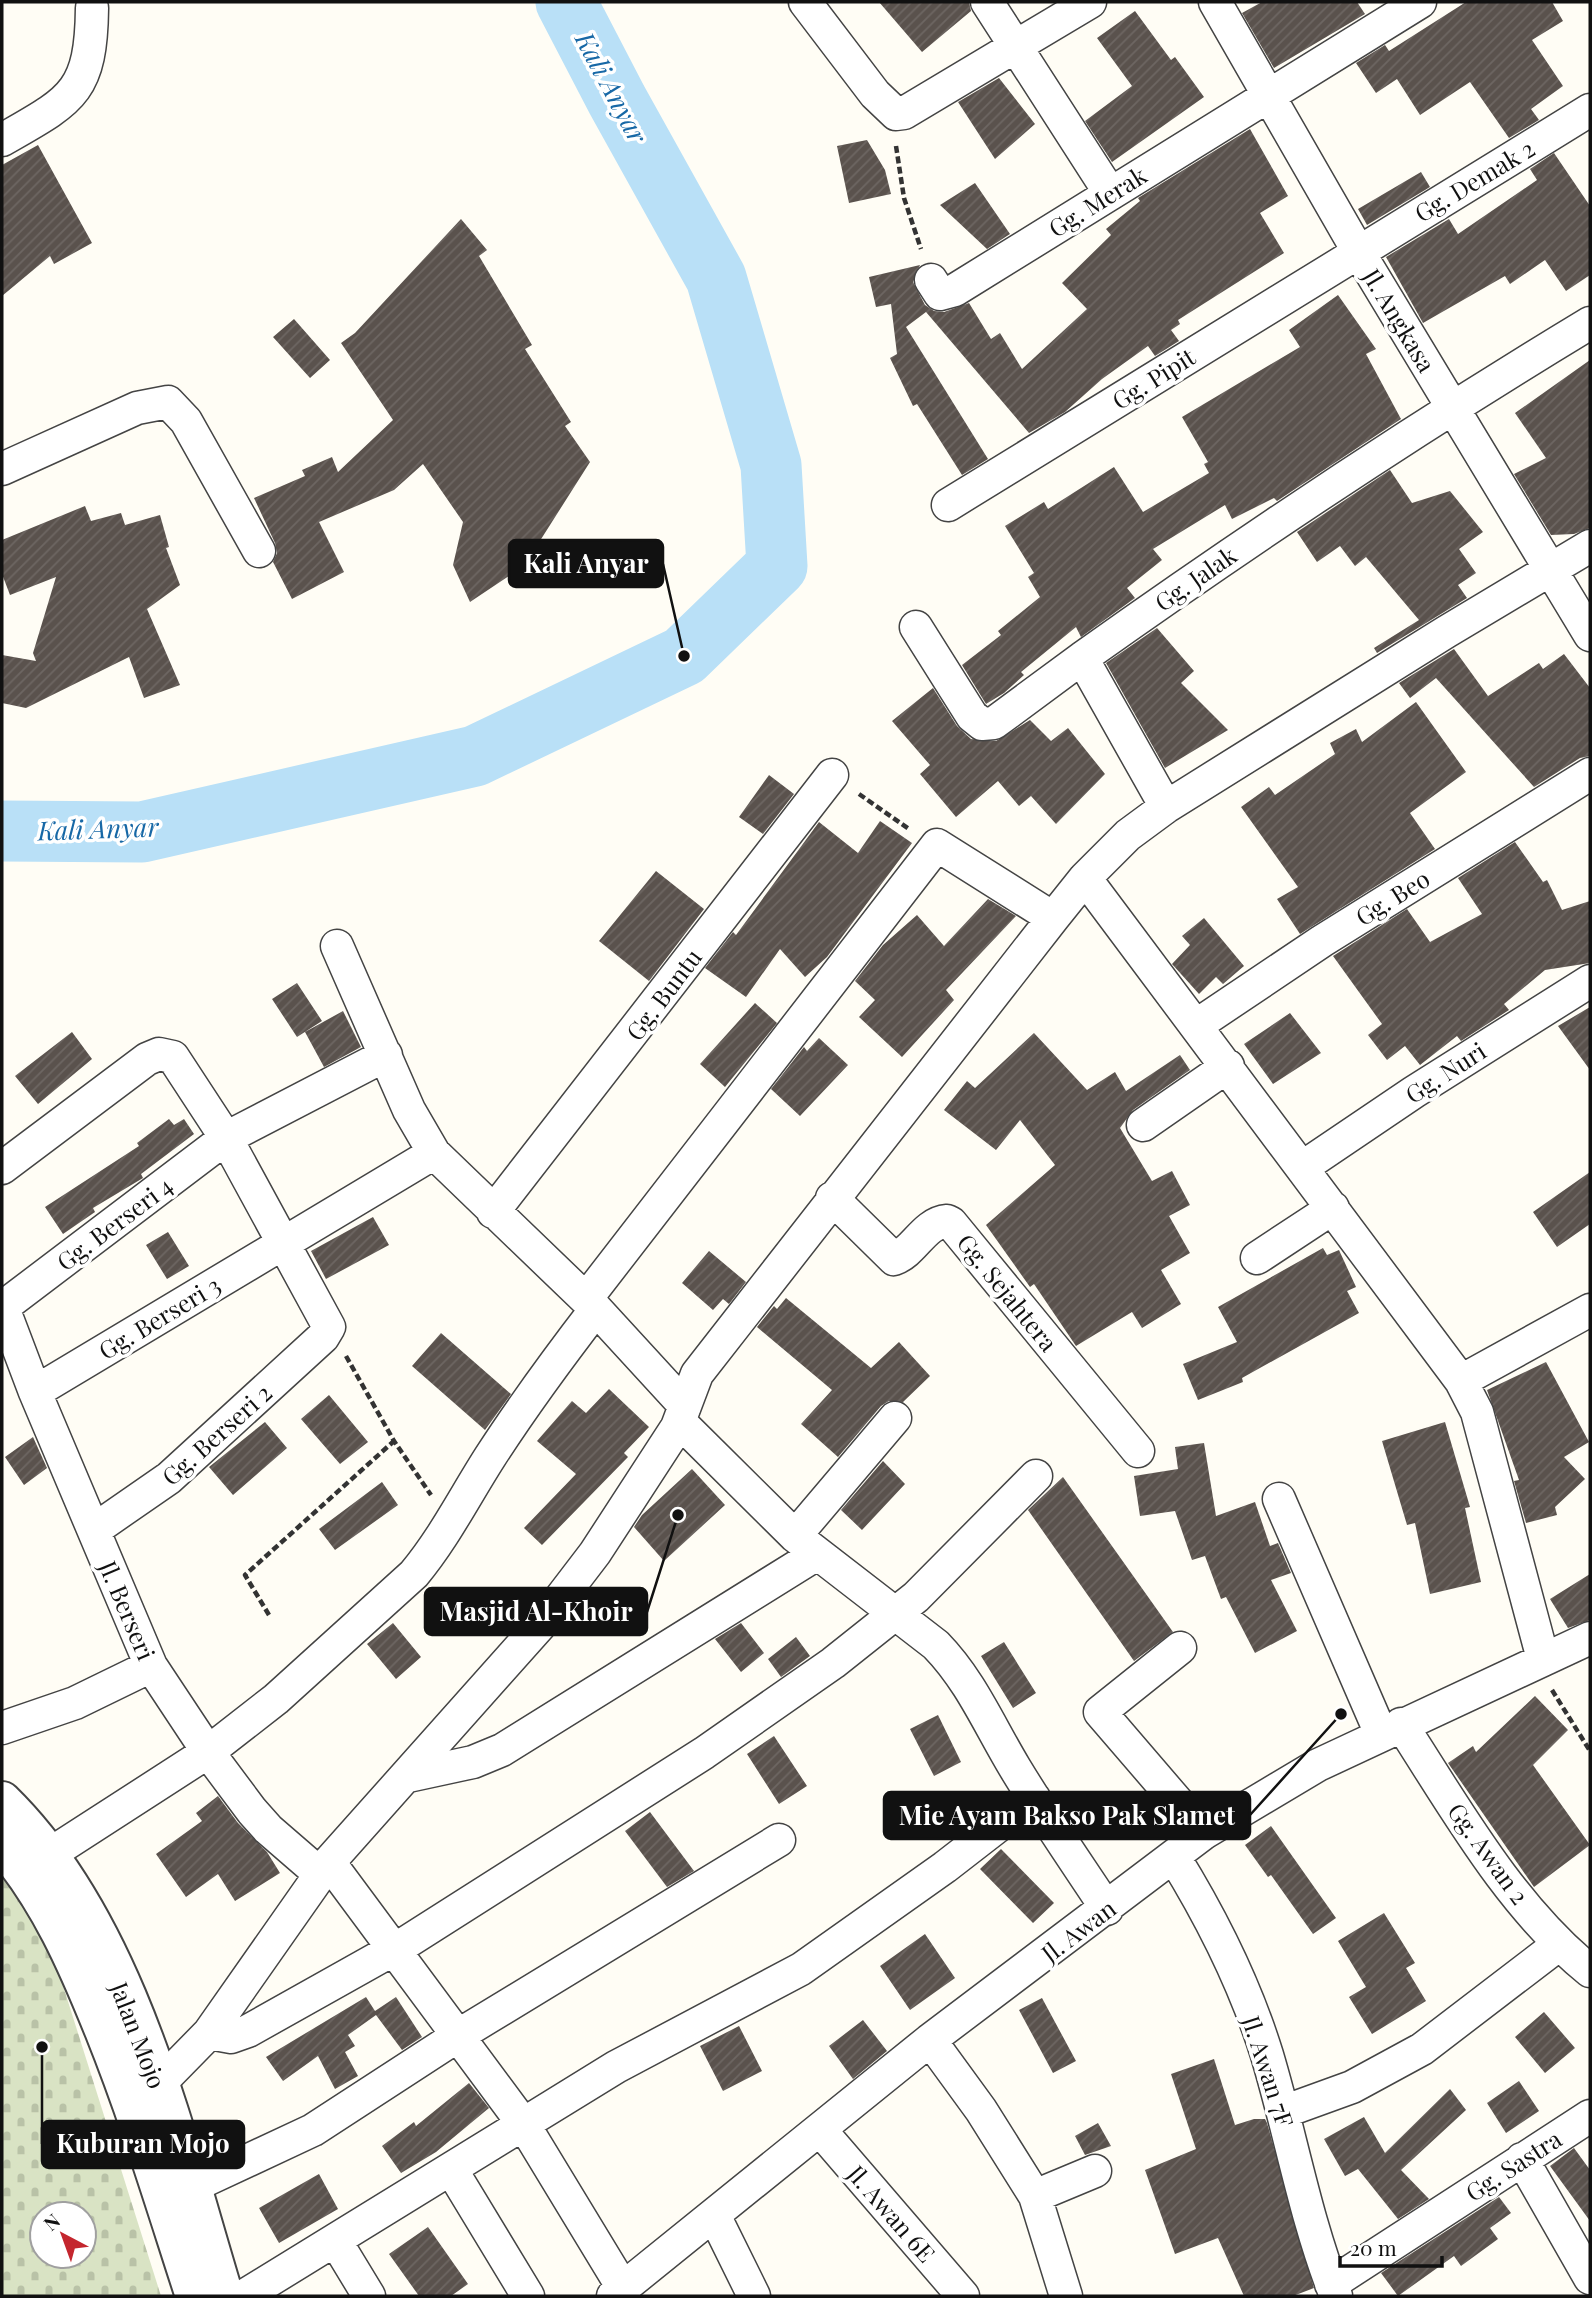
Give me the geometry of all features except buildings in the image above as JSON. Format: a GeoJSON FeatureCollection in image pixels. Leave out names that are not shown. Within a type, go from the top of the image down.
{"type":"FeatureCollection","features":[{"type":"Feature","properties":{"kind":"street"},"geometry":{"type":"LineString","coordinates":[[805,2],[875,94],[896,114],[1090,2]]}},
{"type":"Feature","properties":{"kind":"street"},"geometry":{"type":"LineString","coordinates":[[987,2],[1110,193]]}},
{"type":"Feature","properties":{"kind":"street","name":"Jl. Angkasa"},"geometry":{"type":"LineString","coordinates":[[1215,2],[1358,251],[1590,635]]}},
{"type":"Feature","properties":{"kind":"street","name":"Gg. Merak"},"geometry":{"type":"LineString","coordinates":[[931,280],[940,295],[955,290],[1420,2]]}},
{"type":"Feature","properties":{"kind":"street"},"geometry":{"type":"LineString","coordinates":[[2,140],[51,112],[76,88],[88,66],[92,8]]}},
{"type":"Feature","properties":{"kind":"street","name":"Gg. Demak 2"},"geometry":{"type":"LineString","coordinates":[[1358,251],[1590,110]]}},
{"type":"Feature","properties":{"kind":"street","name":"Gg. Pipit"},"geometry":{"type":"LineString","coordinates":[[947,505],[1358,251]]}},
{"type":"Feature","properties":{"kind":"street","name":"Gg. Jalak"},"geometry":{"type":"LineString","coordinates":[[916,627],[972,716],[982,724],[994,723],[1218,561],[1453,406],[1590,323]]}},
{"type":"Feature","properties":{"kind":"street"},"geometry":{"type":"LineString","coordinates":[[2,469],[137,408],[168,402],[186,421],[259,551]]}},
{"type":"Feature","properties":{"kind":"street"},"geometry":{"type":"LineString","coordinates":[[146,2092],[209,2033],[325,1868],[504,1668],[587,1563],[682,1414],[697,1374],[832,1198],[1085,878],[1129,835],[1166,807],[1412,653],[1590,546]]}},
{"type":"Feature","properties":{"kind":"street"},"geometry":{"type":"LineString","coordinates":[[1082,658],[1166,807]]}},
{"type":"Feature","properties":{"kind":"street","name":"Gg. Beo"},"geometry":{"type":"LineString","coordinates":[[1197,1025],[1332,934],[1590,774]]}},
{"type":"Feature","properties":{"kind":"street","name":"Gg. Buntu"},"geometry":{"type":"LineString","coordinates":[[492,1212],[832,775]]}},
{"type":"Feature","properties":{"kind":"street"},"geometry":{"type":"LineString","coordinates":[[50,1854],[208,1752],[276,1699],[404,1583],[428,1557],[591,1304],[937,845],[1053,918]]}},
{"type":"Feature","properties":{"kind":"street"},"geometry":{"type":"LineString","coordinates":[[1085,878],[1461,1381],[1477,1412],[1543,1660]]}},
{"type":"Feature","properties":{"kind":"street"},"geometry":{"type":"LineString","coordinates":[[337,947],[409,1110],[434,1153],[492,1212],[591,1304],[682,1414],[806,1545],[936,1645],[964,1677],[1034,1798],[1107,1909]]}},
{"type":"Feature","properties":{"kind":"street","name":"Gg. Nuri"},"geometry":{"type":"LineString","coordinates":[[1303,1167],[1414,1092],[1590,981]]}},
{"type":"Feature","properties":{"kind":"street"},"geometry":{"type":"LineString","coordinates":[[2,1168],[147,1059],[159,1054],[173,1057],[226,1138],[328,1325]]}},
{"type":"Feature","properties":{"kind":"street","name":"Gg. Berseri 4"},"geometry":{"type":"LineString","coordinates":[[2,1306],[226,1138],[386,1055]]}},
{"type":"Feature","properties":{"kind":"street"},"geometry":{"type":"LineString","coordinates":[[1143,1125],[1228,1066]]}},
{"type":"Feature","properties":{"kind":"street","name":"Gg. Berseri 3"},"geometry":{"type":"LineString","coordinates":[[35,1392],[434,1153]]}},
{"type":"Feature","properties":{"kind":"street","name":"Gg. Sejahtera"},"geometry":{"type":"LineString","coordinates":[[832,1198],[894,1259],[901,1256],[934,1224],[947,1221],[951,1223],[1138,1451]]}},
{"type":"Feature","properties":{"kind":"street"},"geometry":{"type":"LineString","coordinates":[[1257,1258],[1333,1208]]}},
{"type":"Feature","properties":{"kind":"street","name":"Jl. Berseri"},"geometry":{"type":"LineString","coordinates":[[2,1306],[35,1392],[151,1666],[208,1752],[268,1829],[325,1868],[396,1948],[524,2125],[616,2294]]}},
{"type":"Feature","properties":{"kind":"street"},"geometry":{"type":"LineString","coordinates":[[1461,1381],[1590,1310]]}},
{"type":"Feature","properties":{"kind":"street","name":"Gg. Berseri 2"},"geometry":{"type":"LineString","coordinates":[[94,1530],[169,1478],[323,1337],[328,1325]]}},
{"type":"Feature","properties":{"kind":"street"},"geometry":{"type":"LineString","coordinates":[[408,1776],[473,1762],[502,1749],[806,1545],[895,1418]]}},
{"type":"Feature","properties":{"kind":"street"},"geometry":{"type":"LineString","coordinates":[[209,2033],[231,2036],[248,2031],[396,1948],[783,1700],[895,1615],[1036,1476]]}},
{"type":"Feature","properties":{"kind":"street","name":"Gg. Awan 2"},"geometry":{"type":"LineString","coordinates":[[1279,1499],[1391,1729],[1558,1945],[1590,1971]]}},
{"type":"Feature","properties":{"kind":"street","name":"Jl. Awan"},"geometry":{"type":"LineString","coordinates":[[616,2294],[821,2131],[930,2040],[1107,1909],[1204,1833],[1287,1781],[1391,1729],[1590,1638]]}},
{"type":"Feature","properties":{"kind":"street"},"geometry":{"type":"LineString","coordinates":[[1180,1648],[1100,1712],[1204,1833]]}},
{"type":"Feature","properties":{"kind":"street"},"geometry":{"type":"LineString","coordinates":[[2,1728],[75,1703],[151,1666]]}},
{"type":"Feature","properties":{"kind":"street"},"geometry":{"type":"LineString","coordinates":[[244,2296],[680,2031],[801,1969],[946,1867],[1034,1798]]}},
{"type":"Feature","properties":{"kind":"street","name":"Jalan Mojo"},"geometry":{"type":"LineString","coordinates":[[2,1801],[50,1854],[103,1944],[146,2092],[191,2187],[224,2296]]}},
{"type":"Feature","properties":{"kind":"street"},"geometry":{"type":"LineString","coordinates":[[191,2187],[313,2130],[459,2035],[779,1840]]}},
{"type":"Feature","properties":{"kind":"street"},"geometry":{"type":"LineString","coordinates":[[2,1844],[47,1907],[146,2092],[195,2296]]}},
{"type":"Feature","properties":{"kind":"street","name":"Jl. Awan 7F"},"geometry":{"type":"LineString","coordinates":[[1174,1857],[1194,1891],[1246,2001],[1266,2052],[1334,2290]]}},
{"type":"Feature","properties":{"kind":"street"},"geometry":{"type":"LineString","coordinates":[[1283,2112],[1352,2087],[1422,2049],[1558,1945]]}},
{"type":"Feature","properties":{"kind":"street"},"geometry":{"type":"LineString","coordinates":[[930,2040],[987,2119],[1035,2196],[1066,2296]]}},
{"type":"Feature","properties":{"kind":"street","name":"Gg. Sastra"},"geometry":{"type":"LineString","coordinates":[[1334,2290],[1522,2159],[1590,2116]]}},
{"type":"Feature","properties":{"kind":"street","name":"Jl. Awan 6E"},"geometry":{"type":"LineString","coordinates":[[821,2131],[963,2296]]}},
{"type":"Feature","properties":{"kind":"street"},"geometry":{"type":"LineString","coordinates":[[1522,2159],[1590,2278]]}},
{"type":"Feature","properties":{"kind":"street"},"geometry":{"type":"LineString","coordinates":[[452,2169],[528,2296]]}},
{"type":"Feature","properties":{"kind":"street"},"geometry":{"type":"LineString","coordinates":[[1035,2196],[1095,2171]]}},
{"type":"Feature","properties":{"kind":"street"},"geometry":{"type":"LineString","coordinates":[[714,2215],[754,2296]]}},
{"type":"Feature","properties":{"kind":"street"},"geometry":{"type":"LineString","coordinates":[[335,2240],[369,2296]]}},
{"type":"Feature","properties":{"kind":"path"},"geometry":{"type":"LineString","coordinates":[[896,114],[897,147],[904,198],[931,280]]}},
{"type":"Feature","properties":{"kind":"path"},"geometry":{"type":"LineString","coordinates":[[832,775],[935,847]]}},
{"type":"Feature","properties":{"kind":"path"},"geometry":{"type":"LineString","coordinates":[[328,1325],[394,1441],[423,1481],[447,1527]]}},
{"type":"Feature","properties":{"kind":"path"},"geometry":{"type":"LineString","coordinates":[[269,1615],[245,1575],[394,1441]]}},
{"type":"Feature","properties":{"kind":"path"},"geometry":{"type":"LineString","coordinates":[[1543,1660],[1553,1693],[1590,1751]]}},
{"type":"Feature","properties":{"kind":"green space"},"geometry":{"type":"Polygon","coordinates":[[[2,1871],[30,1881],[161,2296],[2,2296],[2,1871]]]}},
{"type":"Feature","properties":{"kind":"waterway","name":"Kali Anyar"},"geometry":{"type":"LineString","coordinates":[[2,831],[142,832],[475,756],[684,656],[777,566],[771,465],[716,278],[566,2]]}},
{"type":"Feature","properties":{"kind":"place","name":"Kali Anyar"},"geometry":{"type":"Point","coordinates":[684,656]}},
{"type":"Feature","properties":{"kind":"place","name":"Masjid Al-Khoir"},"geometry":{"type":"Point","coordinates":[678,1515]}},
{"type":"Feature","properties":{"kind":"place","name":"Mie Ayam Bakso Pak Slamet"},"geometry":{"type":"Point","coordinates":[1341,1714]}},
{"type":"Feature","properties":{"kind":"place","name":"Kuburan Mojo"},"geometry":{"type":"Point","coordinates":[42,2047]}}]}
